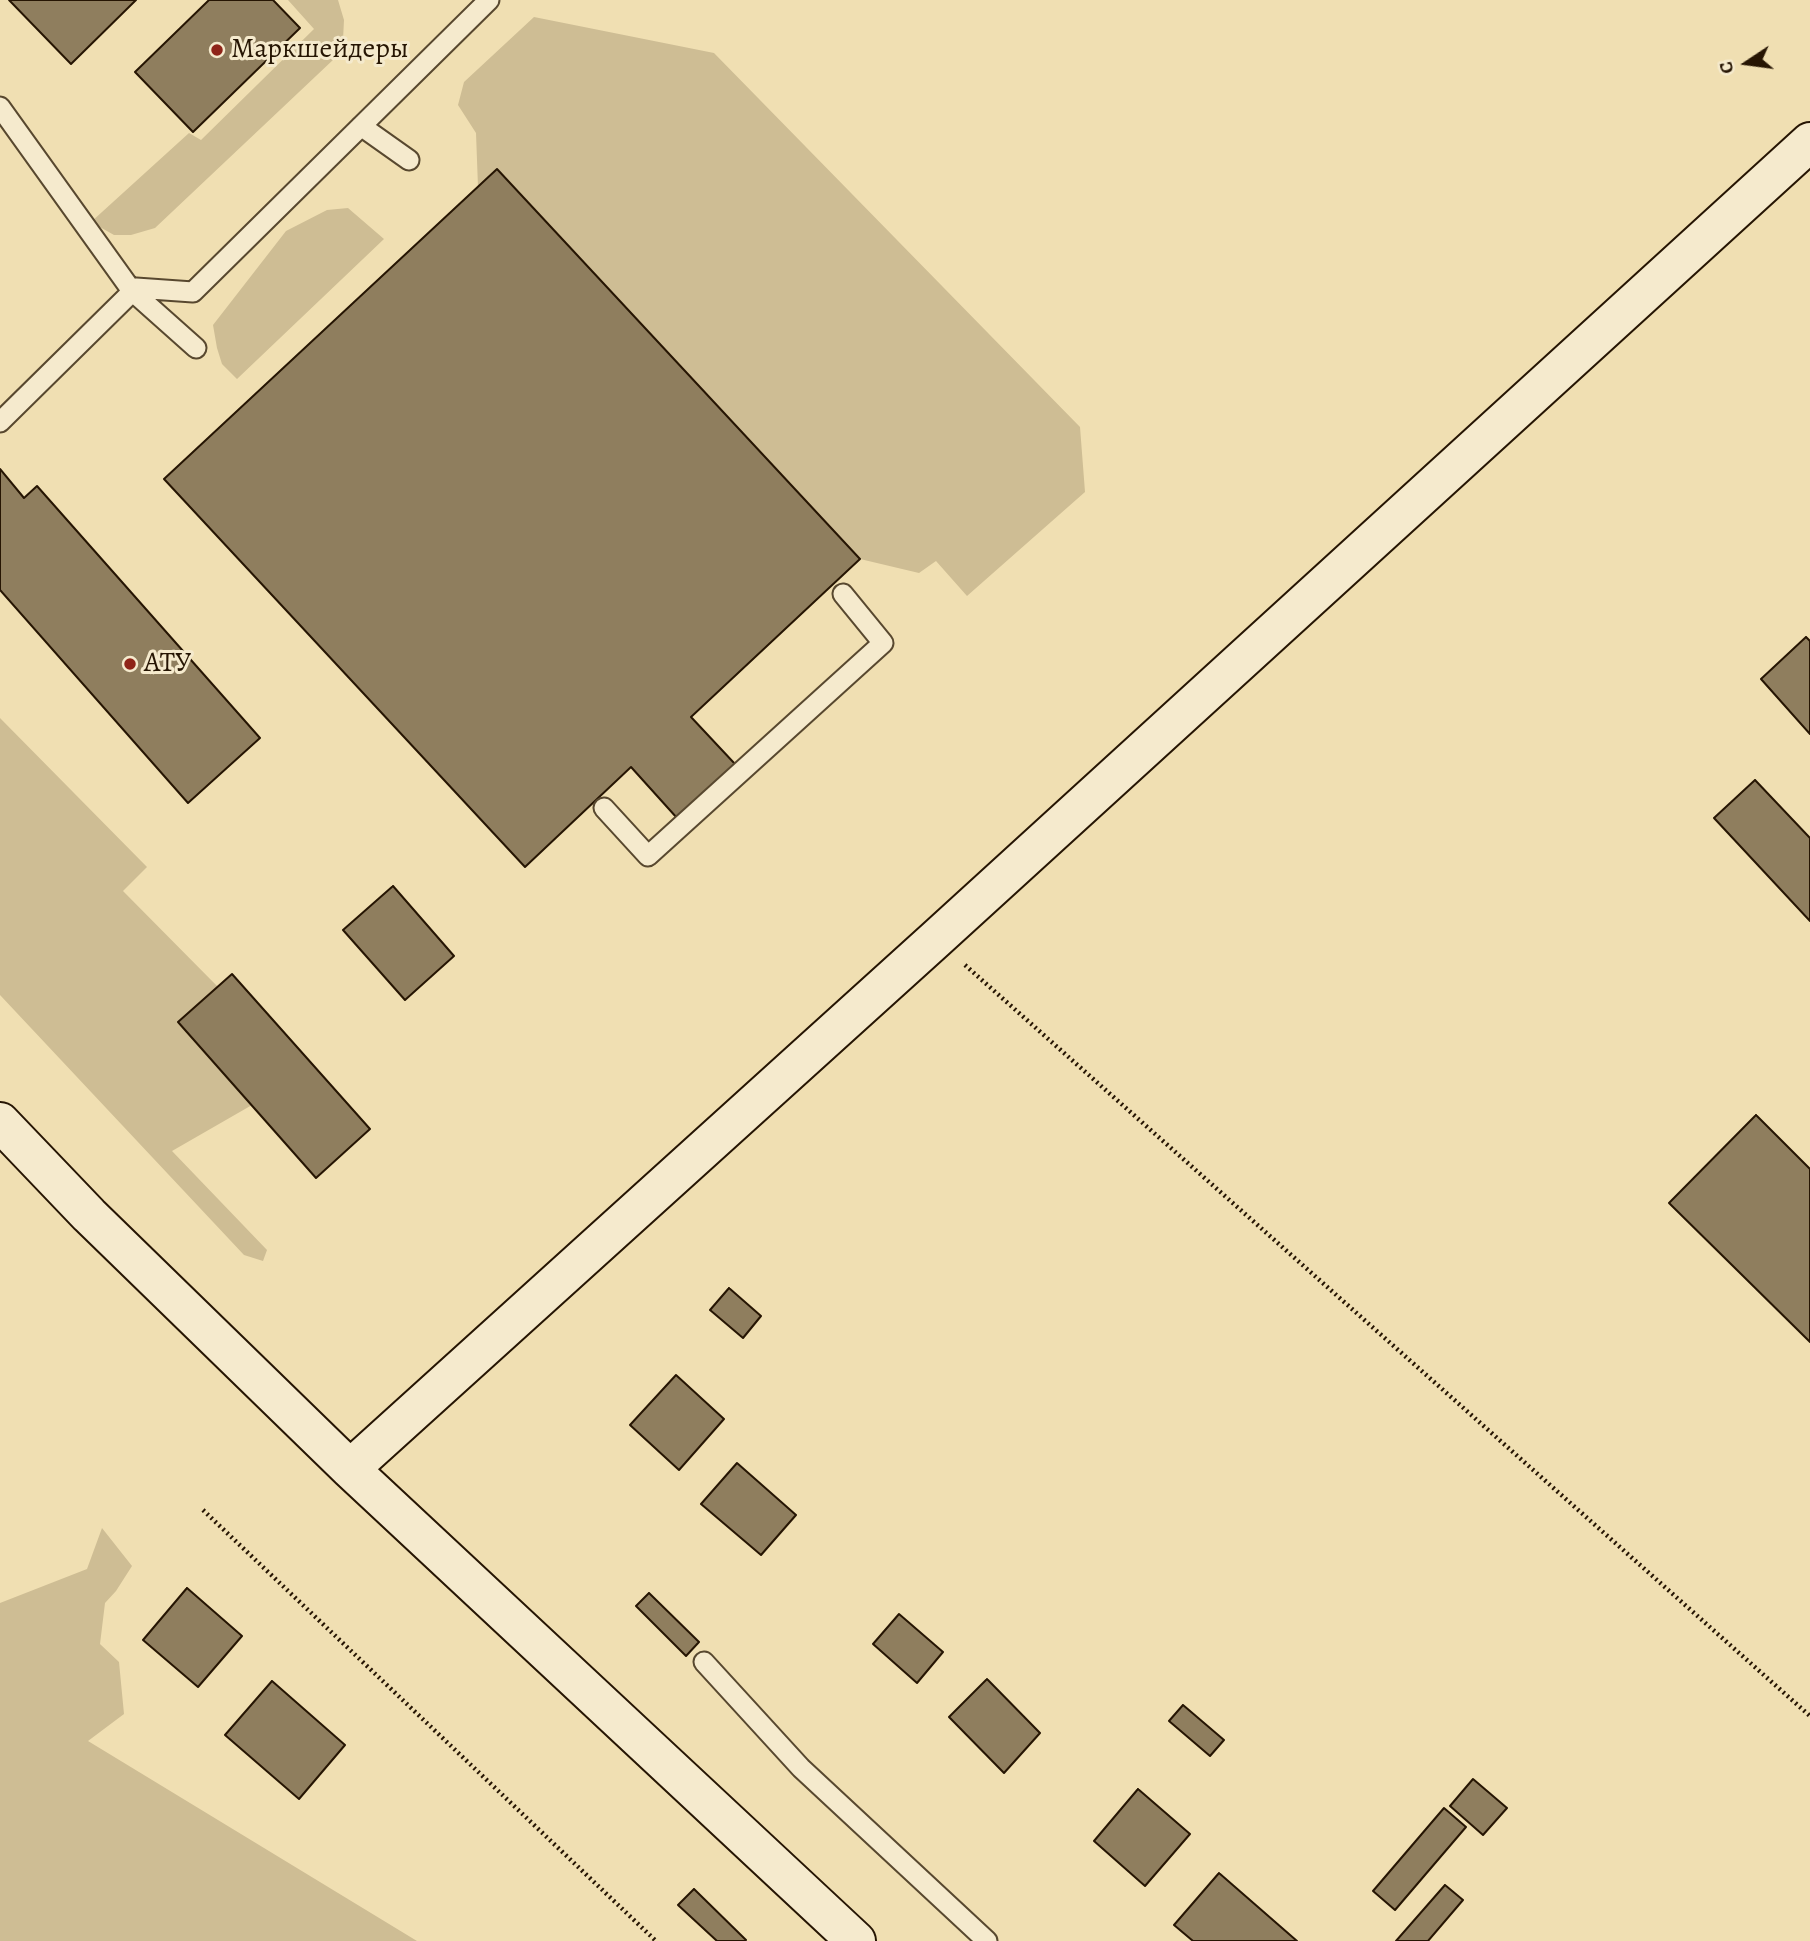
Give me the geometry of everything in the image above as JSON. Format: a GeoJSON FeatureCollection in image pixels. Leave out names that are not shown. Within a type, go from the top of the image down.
{"type":"FeatureCollection","features":[{"type":"Feature","properties":{"kind":"street"},"geometry":{"type":"LineString","coordinates":[[350,1469],[1810,142]]}},
{"type":"Feature","properties":{"kind":"street"},"geometry":{"type":"LineString","coordinates":[[0,1122],[89,1215],[350,1469],[856,1941]]}},
{"type":"Feature","properties":{"kind":"lane"},"geometry":{"type":"LineString","coordinates":[[0,422],[136,288],[193,292],[489,0]]}},
{"type":"Feature","properties":{"kind":"lane"},"geometry":{"type":"LineString","coordinates":[[0,107],[132,291],[196,348]]}},
{"type":"Feature","properties":{"kind":"lane"},"geometry":{"type":"LineString","coordinates":[[361,126],[409,160]]}},
{"type":"Feature","properties":{"kind":"lane"},"geometry":{"type":"LineString","coordinates":[[604,808],[648,856],[883,643],[843,594]]}},
{"type":"Feature","properties":{"kind":"lane"},"geometry":{"type":"LineString","coordinates":[[704,1662],[801,1769],[986,1941]]}},
{"type":"Feature","properties":{"kind":"path"},"geometry":{"type":"LineString","coordinates":[[936,939],[1810,1716]]}},
{"type":"Feature","properties":{"kind":"path"},"geometry":{"type":"LineString","coordinates":[[203,1510],[656,1941]]}},
{"type":"Feature","properties":{"kind":"shaded area"},"geometry":{"type":"Polygon","coordinates":[[[288,0],[338,0],[344,20],[343,40],[334,59],[155,228],[131,235],[114,235],[91,222],[189,133],[201,140],[314,29],[288,0]]]}},
{"type":"Feature","properties":{"kind":"shaded area"},"geometry":{"type":"Polygon","coordinates":[[[534,17],[714,53],[1080,427],[1085,492],[967,596],[936,561],[919,573],[860,559],[498,169],[478,187],[476,133],[458,105],[464,82],[534,17]]]}},
{"type":"Feature","properties":{"kind":"shaded area"},"geometry":{"type":"Polygon","coordinates":[[[348,208],[384,239],[237,379],[222,364],[213,325],[286,231],[327,210],[348,208]]]}},
{"type":"Feature","properties":{"kind":"shaded area"},"geometry":{"type":"Polygon","coordinates":[[[0,718],[147,867],[123,891],[218,987],[178,1022],[252,1105],[172,1151],[267,1250],[263,1261],[244,1255],[0,995],[0,718]]]}},
{"type":"Feature","properties":{"kind":"shaded area"},"geometry":{"type":"Polygon","coordinates":[[[102,1528],[132,1566],[105,1603],[100,1644],[119,1662],[124,1714],[88,1741],[417,1941],[0,1941],[0,1603],[87,1569],[102,1528]]]}},
{"type":"Feature","properties":{"kind":"building"},"geometry":{"type":"Polygon","coordinates":[[[9,0],[136,0],[71,64],[9,0]]]}},
{"type":"Feature","properties":{"kind":"building","name":"Маркшейдеры"},"geometry":{"type":"Polygon","coordinates":[[[209,0],[273,0],[300,28],[193,132],[135,72],[209,0]]]}},
{"type":"Feature","properties":{"kind":"building"},"geometry":{"type":"Polygon","coordinates":[[[497,169],[860,559],[691,717],[735,764],[677,818],[631,767],[525,867],[164,479],[497,169]]]}},
{"type":"Feature","properties":{"kind":"building","name":"АТУ"},"geometry":{"type":"Polygon","coordinates":[[[0,469],[24,498],[37,486],[260,738],[188,803],[0,590],[0,469]]]}},
{"type":"Feature","properties":{"kind":"building"},"geometry":{"type":"Polygon","coordinates":[[[1806,637],[1810,641],[1810,734],[1761,679],[1806,637]]]}},
{"type":"Feature","properties":{"kind":"building"},"geometry":{"type":"Polygon","coordinates":[[[1755,780],[1810,838],[1810,921],[1714,818],[1755,780]]]}},
{"type":"Feature","properties":{"kind":"building"},"geometry":{"type":"Polygon","coordinates":[[[393,886],[454,956],[405,1000],[343,930],[393,886]]]}},
{"type":"Feature","properties":{"kind":"building"},"geometry":{"type":"Polygon","coordinates":[[[232,974],[370,1129],[316,1178],[178,1022],[232,974]]]}},
{"type":"Feature","properties":{"kind":"building"},"geometry":{"type":"Polygon","coordinates":[[[1756,1115],[1810,1169],[1810,1342],[1669,1203],[1756,1115]]]}},
{"type":"Feature","properties":{"kind":"building"},"geometry":{"type":"Polygon","coordinates":[[[729,1288],[761,1316],[743,1338],[710,1310],[729,1288]]]}},
{"type":"Feature","properties":{"kind":"building"},"geometry":{"type":"Polygon","coordinates":[[[676,1375],[724,1419],[679,1470],[630,1425],[676,1375]]]}},
{"type":"Feature","properties":{"kind":"building"},"geometry":{"type":"Polygon","coordinates":[[[737,1463],[796,1515],[761,1555],[701,1504],[737,1463]]]}},
{"type":"Feature","properties":{"kind":"building"},"geometry":{"type":"Polygon","coordinates":[[[187,1588],[242,1636],[198,1687],[143,1640],[187,1588]]]}},
{"type":"Feature","properties":{"kind":"building"},"geometry":{"type":"Polygon","coordinates":[[[649,1593],[699,1642],[686,1656],[636,1606],[649,1593]]]}},
{"type":"Feature","properties":{"kind":"building"},"geometry":{"type":"Polygon","coordinates":[[[899,1614],[943,1652],[917,1683],[873,1644],[899,1614]]]}},
{"type":"Feature","properties":{"kind":"building"},"geometry":{"type":"Polygon","coordinates":[[[987,1679],[1040,1733],[1004,1773],[949,1717],[987,1679]]]}},
{"type":"Feature","properties":{"kind":"building"},"geometry":{"type":"Polygon","coordinates":[[[272,1681],[345,1745],[299,1799],[225,1735],[272,1681]]]}},
{"type":"Feature","properties":{"kind":"building"},"geometry":{"type":"Polygon","coordinates":[[[1183,1705],[1224,1740],[1210,1756],[1169,1721],[1183,1705]]]}},
{"type":"Feature","properties":{"kind":"building"},"geometry":{"type":"Polygon","coordinates":[[[1473,1779],[1507,1808],[1483,1835],[1450,1806],[1473,1779]]]}},
{"type":"Feature","properties":{"kind":"building"},"geometry":{"type":"Polygon","coordinates":[[[1138,1789],[1190,1834],[1145,1886],[1094,1841],[1138,1789]]]}},
{"type":"Feature","properties":{"kind":"building"},"geometry":{"type":"Polygon","coordinates":[[[1444,1808],[1466,1827],[1395,1910],[1373,1891],[1444,1808]]]}},
{"type":"Feature","properties":{"kind":"building"},"geometry":{"type":"Polygon","coordinates":[[[1219,1873],[1297,1941],[1193,1941],[1174,1925],[1219,1873]]]}},
{"type":"Feature","properties":{"kind":"building"},"geometry":{"type":"Polygon","coordinates":[[[1445,1885],[1463,1900],[1428,1941],[1396,1941],[1445,1885]]]}},
{"type":"Feature","properties":{"kind":"building"},"geometry":{"type":"Polygon","coordinates":[[[694,1889],[745,1941],[717,1941],[678,1905],[694,1889]]]}},
{"type":"Feature","properties":{"kind":"place","name":"Маркшейдеры"},"geometry":{"type":"Point","coordinates":[217,50]}},
{"type":"Feature","properties":{"kind":"place","name":"АТУ"},"geometry":{"type":"Point","coordinates":[130,664]}}]}
